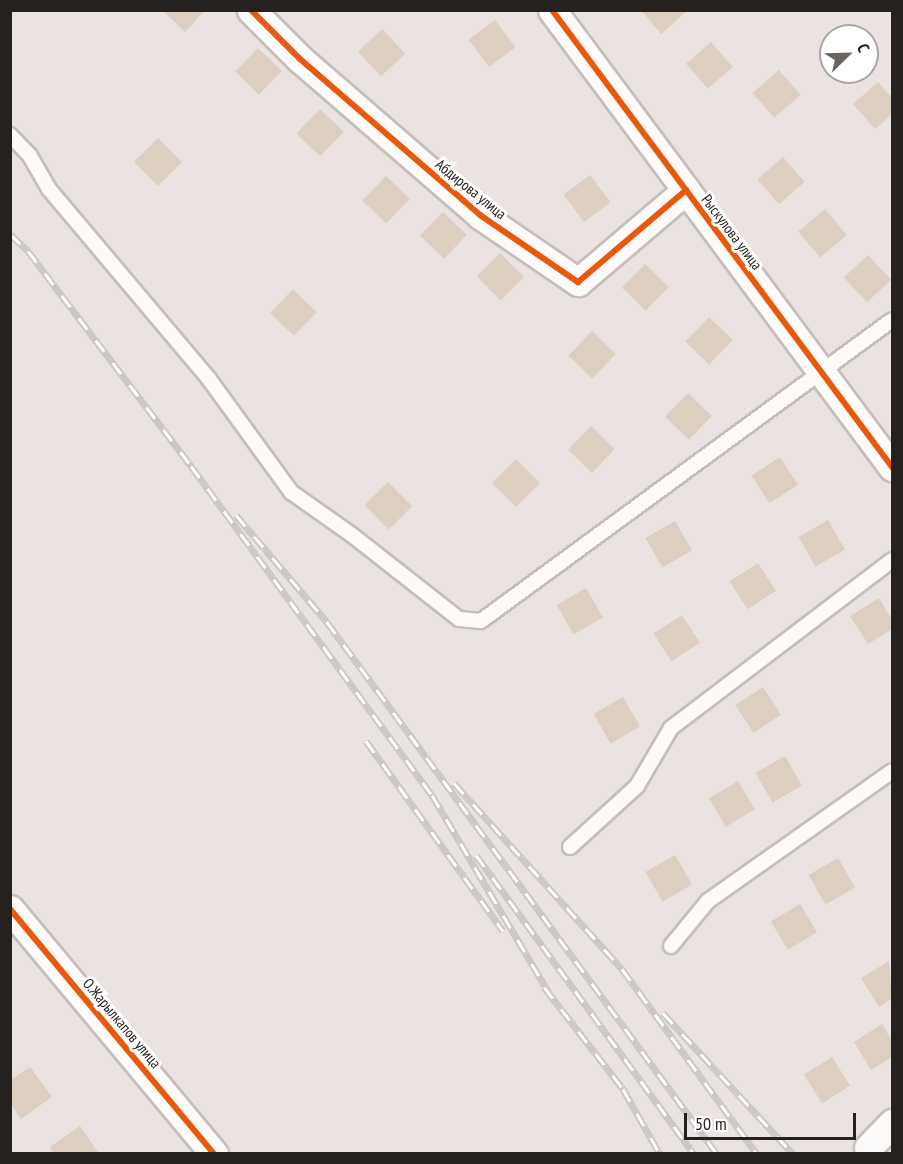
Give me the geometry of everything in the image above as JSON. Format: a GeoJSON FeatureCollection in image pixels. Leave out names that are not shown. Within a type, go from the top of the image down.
{"type":"FeatureCollection","features":[{"type":"Feature","properties":{"kind":"street","name":"Абдирова улица"},"geometry":{"type":"LineString","coordinates":[[251,10],[300,58],[480,215],[578,282],[686,190]]}},
{"type":"Feature","properties":{"kind":"street","name":"Рыскулова улица"},"geometry":{"type":"LineString","coordinates":[[552,10],[892,467]]}},
{"type":"Feature","properties":{"kind":"street","name":"О.Жарылкапов улица"},"geometry":{"type":"LineString","coordinates":[[10,909],[214,1154]]}},
{"type":"Feature","properties":{"kind":"street"},"geometry":{"type":"LineString","coordinates":[[868,1148],[892,1123]]}},
{"type":"Feature","properties":{"kind":"lane"},"geometry":{"type":"LineString","coordinates":[[10,135],[30,156],[49,189],[209,379],[291,492],[352,535],[459,619],[481,621],[892,320]]}},
{"type":"Feature","properties":{"kind":"lane"},"geometry":{"type":"LineString","coordinates":[[570,847],[637,786],[671,728],[892,560]]}},
{"type":"Feature","properties":{"kind":"lane"},"geometry":{"type":"LineString","coordinates":[[671,946],[708,901],[892,771]]}},
{"type":"Feature","properties":{"kind":"building"},"geometry":{"type":"Polygon","coordinates":[[[162,10],[205,10],[185,32],[162,10]]]}},
{"type":"Feature","properties":{"kind":"building"},"geometry":{"type":"Polygon","coordinates":[[[641,10],[688,10],[661,34],[641,10]]]}},
{"type":"Feature","properties":{"kind":"building"},"geometry":{"type":"Polygon","coordinates":[[[495,20],[515,47],[489,67],[469,40],[495,20]]]}},
{"type":"Feature","properties":{"kind":"building"},"geometry":{"type":"Polygon","coordinates":[[[382,29],[405,54],[381,76],[358,52],[382,29]]]}},
{"type":"Feature","properties":{"kind":"building"},"geometry":{"type":"Polygon","coordinates":[[[711,42],[733,67],[708,89],[686,64],[711,42]]]}},
{"type":"Feature","properties":{"kind":"building"},"geometry":{"type":"Polygon","coordinates":[[[258,48],[282,71],[259,95],[235,72],[258,48]]]}},
{"type":"Feature","properties":{"kind":"building"},"geometry":{"type":"Polygon","coordinates":[[[779,70],[801,95],[774,118],[753,93],[779,70]]]}},
{"type":"Feature","properties":{"kind":"building"},"geometry":{"type":"Polygon","coordinates":[[[879,83],[892,98],[892,114],[875,129],[853,104],[879,83]]]}},
{"type":"Feature","properties":{"kind":"building"},"geometry":{"type":"Polygon","coordinates":[[[320,109],[344,132],[320,156],[296,133],[320,109]]]}},
{"type":"Feature","properties":{"kind":"building"},"geometry":{"type":"Polygon","coordinates":[[[158,138],[182,162],[158,186],[134,162],[158,138]]]}},
{"type":"Feature","properties":{"kind":"building"},"geometry":{"type":"Polygon","coordinates":[[[783,157],[805,182],[779,204],[757,179],[783,157]]]}},
{"type":"Feature","properties":{"kind":"building"},"geometry":{"type":"Polygon","coordinates":[[[590,175],[610,202],[584,222],[564,195],[590,175]]]}},
{"type":"Feature","properties":{"kind":"building"},"geometry":{"type":"Polygon","coordinates":[[[386,176],[410,199],[386,223],[362,200],[386,176]]]}},
{"type":"Feature","properties":{"kind":"building"},"geometry":{"type":"Polygon","coordinates":[[[825,209],[847,235],[820,258],[798,231],[825,209]]]}},
{"type":"Feature","properties":{"kind":"building"},"geometry":{"type":"Polygon","coordinates":[[[443,212],[467,235],[444,259],[420,236],[443,212]]]}},
{"type":"Feature","properties":{"kind":"building"},"geometry":{"type":"Polygon","coordinates":[[[500,253],[524,277],[501,300],[477,276],[500,253]]]}},
{"type":"Feature","properties":{"kind":"building"},"geometry":{"type":"Polygon","coordinates":[[[868,255],[891,280],[867,302],[844,278],[868,255]]]}},
{"type":"Feature","properties":{"kind":"building"},"geometry":{"type":"Polygon","coordinates":[[[645,264],[669,287],[646,311],[622,288],[645,264]]]}},
{"type":"Feature","properties":{"kind":"building"},"geometry":{"type":"Polygon","coordinates":[[[293,289],[317,312],[294,336],[270,313],[293,289]]]}},
{"type":"Feature","properties":{"kind":"building"},"geometry":{"type":"Polygon","coordinates":[[[709,317],[733,340],[709,364],[685,341],[709,317]]]}},
{"type":"Feature","properties":{"kind":"building"},"geometry":{"type":"Polygon","coordinates":[[[592,331],[616,354],[592,378],[568,355],[592,331]]]}},
{"type":"Feature","properties":{"kind":"building"},"geometry":{"type":"Polygon","coordinates":[[[688,393],[712,416],[689,440],[665,417],[688,393]]]}},
{"type":"Feature","properties":{"kind":"building"},"geometry":{"type":"Polygon","coordinates":[[[591,426],[615,449],[592,473],[568,450],[591,426]]]}},
{"type":"Feature","properties":{"kind":"building"},"geometry":{"type":"Polygon","coordinates":[[[780,457],[798,485],[769,503],[751,476],[780,457]]]}},
{"type":"Feature","properties":{"kind":"building"},"geometry":{"type":"Polygon","coordinates":[[[516,459],[540,483],[516,507],[492,483],[516,459]]]}},
{"type":"Feature","properties":{"kind":"building"},"geometry":{"type":"Polygon","coordinates":[[[388,482],[412,506],[389,529],[365,505],[388,482]]]}},
{"type":"Feature","properties":{"kind":"building"},"geometry":{"type":"Polygon","coordinates":[[[828,520],[845,549],[816,566],[799,537],[828,520]]]}},
{"type":"Feature","properties":{"kind":"building"},"geometry":{"type":"Polygon","coordinates":[[[675,521],[692,550],[663,567],[646,538],[675,521]]]}},
{"type":"Feature","properties":{"kind":"building"},"geometry":{"type":"Polygon","coordinates":[[[758,563],[776,591],[747,609],[729,582],[758,563]]]}},
{"type":"Feature","properties":{"kind":"building"},"geometry":{"type":"Polygon","coordinates":[[[586,588],[603,617],[574,634],[557,605],[586,588]]]}},
{"type":"Feature","properties":{"kind":"building"},"geometry":{"type":"Polygon","coordinates":[[[879,598],[892,620],[892,629],[868,644],[850,616],[879,598]]]}},
{"type":"Feature","properties":{"kind":"building"},"geometry":{"type":"Polygon","coordinates":[[[682,615],[700,643],[671,661],[653,634],[682,615]]]}},
{"type":"Feature","properties":{"kind":"building"},"geometry":{"type":"Polygon","coordinates":[[[763,687],[781,715],[753,733],[735,705],[763,687]]]}},
{"type":"Feature","properties":{"kind":"building"},"geometry":{"type":"Polygon","coordinates":[[[623,697],[640,726],[611,743],[594,714],[623,697]]]}},
{"type":"Feature","properties":{"kind":"building"},"geometry":{"type":"Polygon","coordinates":[[[785,756],[802,785],[773,802],[756,773],[785,756]]]}},
{"type":"Feature","properties":{"kind":"building"},"geometry":{"type":"Polygon","coordinates":[[[738,781],[755,809],[726,827],[709,799],[738,781]]]}},
{"type":"Feature","properties":{"kind":"building"},"geometry":{"type":"Polygon","coordinates":[[[675,855],[692,884],[663,901],[646,872],[675,855]]]}},
{"type":"Feature","properties":{"kind":"building"},"geometry":{"type":"Polygon","coordinates":[[[838,858],[855,887],[826,904],[809,875],[838,858]]]}},
{"type":"Feature","properties":{"kind":"building"},"geometry":{"type":"Polygon","coordinates":[[[800,904],[817,932],[788,950],[771,922],[800,904]]]}},
{"type":"Feature","properties":{"kind":"building"},"geometry":{"type":"Polygon","coordinates":[[[889,961],[892,998],[879,1007],[861,978],[889,961]]]}},
{"type":"Feature","properties":{"kind":"building"},"geometry":{"type":"Polygon","coordinates":[[[882,1024],[892,1041],[892,1057],[871,1070],[854,1042],[882,1024]]]}},
{"type":"Feature","properties":{"kind":"building"},"geometry":{"type":"Polygon","coordinates":[[[832,1057],[850,1086],[822,1103],[804,1074],[832,1057]]]}},
{"type":"Feature","properties":{"kind":"building"},"geometry":{"type":"Polygon","coordinates":[[[30,1067],[52,1097],[21,1119],[10,1103],[10,1080],[30,1067]]]}},
{"type":"Feature","properties":{"kind":"building"},"geometry":{"type":"Polygon","coordinates":[[[80,1126],[99,1154],[54,1154],[50,1147],[80,1126]]]}},
{"type":"Feature","properties":{"kind":"railway"},"geometry":{"type":"LineString","coordinates":[[10,234],[28,251],[191,466],[432,795],[549,993]]}},
{"type":"Feature","properties":{"kind":"railway"},"geometry":{"type":"LineString","coordinates":[[236,515],[327,622],[717,1154]]}},
{"type":"Feature","properties":{"kind":"railway"},"geometry":{"type":"LineString","coordinates":[[366,741],[503,931]]}},
{"type":"Feature","properties":{"kind":"railway"},"geometry":{"type":"LineString","coordinates":[[454,783],[622,969],[757,1154]]}},
{"type":"Feature","properties":{"kind":"railway"},"geometry":{"type":"LineString","coordinates":[[476,855],[694,1154]]}},
{"type":"Feature","properties":{"kind":"railway"},"geometry":{"type":"LineString","coordinates":[[544,987],[623,1089],[660,1154]]}},
{"type":"Feature","properties":{"kind":"railway"},"geometry":{"type":"LineString","coordinates":[[663,1013],[793,1154]]}},
{"type":"Feature","properties":{"kind":"cycle path"},"geometry":{"type":"LineString","coordinates":[[251,10],[300,59],[480,215],[578,282],[686,190]]}},
{"type":"Feature","properties":{"kind":"cycle path"},"geometry":{"type":"LineString","coordinates":[[552,10],[892,467]]}},
{"type":"Feature","properties":{"kind":"cycle path"},"geometry":{"type":"LineString","coordinates":[[10,909],[214,1154]]}}]}
